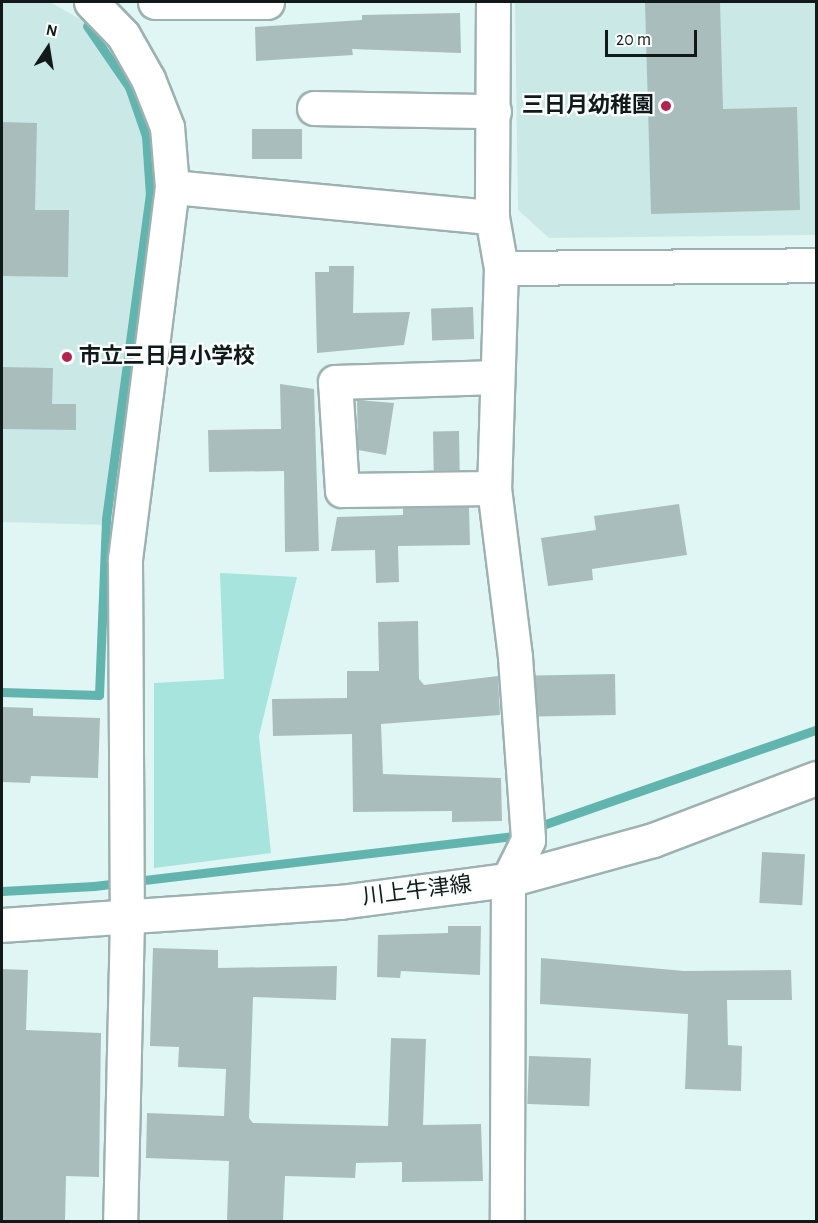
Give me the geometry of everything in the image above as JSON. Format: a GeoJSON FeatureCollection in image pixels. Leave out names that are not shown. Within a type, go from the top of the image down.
{"type":"FeatureCollection","features":[{"type":"Feature","properties":{"kind":"street"},"geometry":{"type":"LineString","coordinates":[[91,2],[123,35],[148,79],[167,127],[172,188],[125,559],[127,893],[120,1221]]}},
{"type":"Feature","properties":{"kind":"street"},"geometry":{"type":"LineString","coordinates":[[155,2],[267,2]]}},
{"type":"Feature","properties":{"kind":"street"},"geometry":{"type":"LineString","coordinates":[[493,2],[492,217],[501,268],[494,488],[515,657],[525,828],[508,880],[507,1221]]}},
{"type":"Feature","properties":{"kind":"street"},"geometry":{"type":"LineString","coordinates":[[314,108],[494,111]]}},
{"type":"Feature","properties":{"kind":"street"},"geometry":{"type":"LineString","coordinates":[[172,188],[492,217]]}},
{"type":"Feature","properties":{"kind":"street"},"geometry":{"type":"LineString","coordinates":[[501,268],[816,265]]}},
{"type":"Feature","properties":{"kind":"street"},"geometry":{"type":"LineString","coordinates":[[494,488],[342,490],[335,382],[497,377]]}},
{"type":"Feature","properties":{"kind":"street","name":"川上牛津線"},"geometry":{"type":"LineString","coordinates":[[2,926],[127,893],[340,902],[508,880],[653,840],[816,778]]}},
{"type":"Feature","properties":{"kind":"shaded area","name":"市立三日月小学校"},"geometry":{"type":"Polygon","coordinates":[[[2,2],[50,2],[92,26],[132,84],[150,131],[154,192],[111,525],[2,522],[2,2]]]}},
{"type":"Feature","properties":{"kind":"shaded area","name":"三日月幼稚園"},"geometry":{"type":"Polygon","coordinates":[[[515,2],[816,2],[816,235],[549,238],[518,210],[515,2]]]}},
{"type":"Feature","properties":{"kind":"shaded area"},"geometry":{"type":"Polygon","coordinates":[[[220,573],[297,577],[259,736],[271,853],[154,868],[154,683],[224,679],[220,573]]]}},
{"type":"Feature","properties":{"kind":"building"},"geometry":{"type":"Polygon","coordinates":[[[645,2],[720,2],[723,109],[797,107],[800,210],[651,214],[645,2]]]}},
{"type":"Feature","properties":{"kind":"building"},"geometry":{"type":"Polygon","coordinates":[[[460,13],[461,53],[352,49],[353,55],[256,61],[255,27],[362,20],[362,15],[460,13]]]}},
{"type":"Feature","properties":{"kind":"building"},"geometry":{"type":"Polygon","coordinates":[[[2,122],[37,123],[35,210],[69,210],[68,277],[2,276],[2,122]]]}},
{"type":"Feature","properties":{"kind":"building"},"geometry":{"type":"Polygon","coordinates":[[[252,129],[302,129],[302,159],[252,159],[252,129]]]}},
{"type":"Feature","properties":{"kind":"building"},"geometry":{"type":"Polygon","coordinates":[[[329,266],[354,266],[353,313],[410,312],[404,345],[317,353],[315,272],[329,272],[329,266]]]}},
{"type":"Feature","properties":{"kind":"building"},"geometry":{"type":"Polygon","coordinates":[[[473,307],[474,339],[432,340],[431,308],[473,307]]]}},
{"type":"Feature","properties":{"kind":"building"},"geometry":{"type":"Polygon","coordinates":[[[2,367],[53,368],[52,404],[76,404],[76,430],[2,429],[2,367]]]}},
{"type":"Feature","properties":{"kind":"building"},"geometry":{"type":"Polygon","coordinates":[[[280,384],[314,389],[319,551],[285,552],[284,471],[209,472],[208,430],[281,429],[280,384]]]}},
{"type":"Feature","properties":{"kind":"building"},"geometry":{"type":"Polygon","coordinates":[[[357,400],[394,403],[386,455],[358,450],[357,400]]]}},
{"type":"Feature","properties":{"kind":"building"},"geometry":{"type":"Polygon","coordinates":[[[433,431],[459,431],[460,470],[434,470],[433,431]]]}},
{"type":"Feature","properties":{"kind":"building"},"geometry":{"type":"Polygon","coordinates":[[[679,504],[687,555],[592,569],[593,580],[548,586],[541,538],[596,530],[594,516],[679,504]]]}},
{"type":"Feature","properties":{"kind":"building"},"geometry":{"type":"Polygon","coordinates":[[[469,507],[470,545],[398,546],[399,582],[376,583],[375,550],[331,551],[337,517],[403,515],[403,508],[469,507]]]}},
{"type":"Feature","properties":{"kind":"building"},"geometry":{"type":"Polygon","coordinates":[[[418,621],[419,679],[424,685],[498,676],[500,715],[381,724],[383,774],[501,778],[502,821],[452,822],[452,811],[353,812],[352,734],[273,736],[272,699],[347,698],[347,671],[379,671],[378,622],[418,621]]]}},
{"type":"Feature","properties":{"kind":"building"},"geometry":{"type":"Polygon","coordinates":[[[615,674],[616,715],[536,716],[535,675],[615,674]]]}},
{"type":"Feature","properties":{"kind":"building"},"geometry":{"type":"Polygon","coordinates":[[[2,707],[33,708],[33,716],[100,718],[98,778],[31,776],[30,783],[2,782],[2,707]]]}},
{"type":"Feature","properties":{"kind":"building"},"geometry":{"type":"Polygon","coordinates":[[[762,852],[805,854],[802,905],[759,903],[762,852]]]}},
{"type":"Feature","properties":{"kind":"building"},"geometry":{"type":"Polygon","coordinates":[[[448,926],[481,926],[480,975],[401,971],[400,978],[377,977],[378,935],[448,933],[448,926]]]}},
{"type":"Feature","properties":{"kind":"building"},"geometry":{"type":"Polygon","coordinates":[[[153,948],[218,950],[218,968],[337,966],[336,1000],[253,997],[249,1118],[253,1123],[388,1126],[391,1038],[426,1039],[423,1125],[481,1124],[483,1181],[402,1182],[402,1162],[356,1163],[355,1178],[285,1176],[283,1221],[227,1221],[229,1161],[146,1158],[147,1113],[224,1116],[226,1069],[178,1067],[179,1047],[150,1046],[153,948]]]}},
{"type":"Feature","properties":{"kind":"building"},"geometry":{"type":"Polygon","coordinates":[[[541,958],[684,971],[791,970],[792,1000],[727,1000],[728,1045],[742,1046],[741,1091],[685,1089],[688,1014],[540,1004],[541,958]]]}},
{"type":"Feature","properties":{"kind":"building"},"geometry":{"type":"Polygon","coordinates":[[[2,969],[28,970],[26,1030],[101,1033],[99,1177],[66,1176],[65,1221],[2,1221],[2,969]]]}},
{"type":"Feature","properties":{"kind":"building"},"geometry":{"type":"Polygon","coordinates":[[[529,1056],[591,1058],[589,1106],[527,1104],[529,1056]]]}},
{"type":"Feature","properties":{"kind":"waterway"},"geometry":{"type":"LineString","coordinates":[[2,692],[99,695],[106,519],[150,195],[146,136],[129,87],[87,26]]}},
{"type":"Feature","properties":{"kind":"waterway"},"geometry":{"type":"LineString","coordinates":[[2,891],[94,886],[511,836],[816,730]]}},
{"type":"Feature","properties":{"kind":"place","name":"三日月幼稚園"},"geometry":{"type":"Point","coordinates":[666,106]}},
{"type":"Feature","properties":{"kind":"place","name":"市立三日月小学校"},"geometry":{"type":"Point","coordinates":[67,357]}}]}
